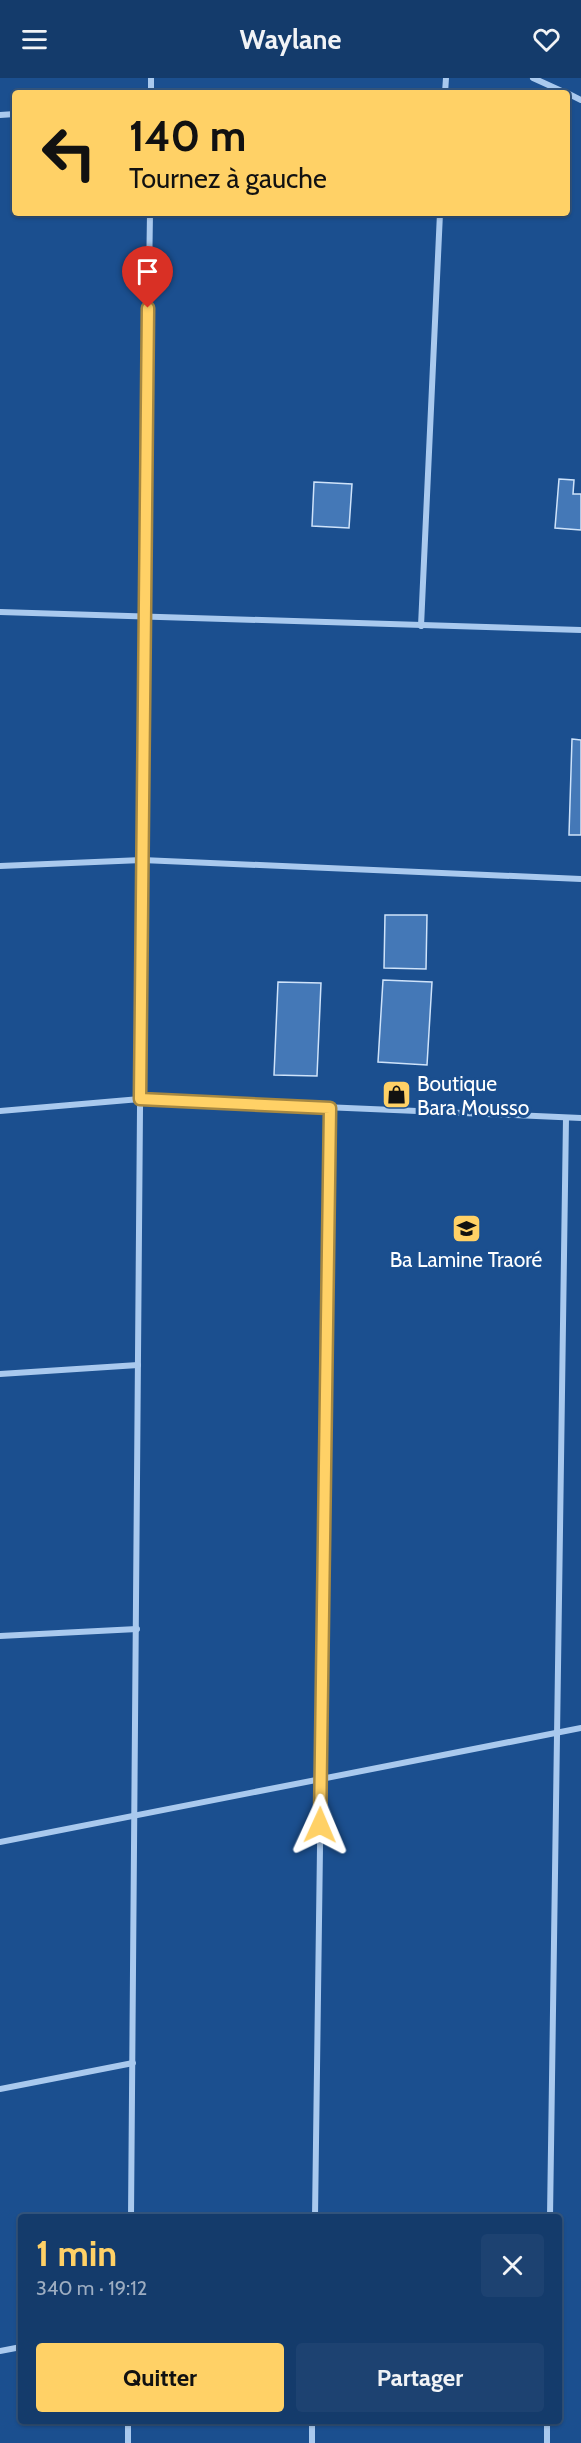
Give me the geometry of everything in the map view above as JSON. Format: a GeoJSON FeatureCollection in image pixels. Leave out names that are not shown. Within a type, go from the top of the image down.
{"type":"FeatureCollection","features":[{"type":"Feature","properties":{"kind":"street"},"geometry":{"type":"LineString","coordinates":[[533,78],[560,90]]}},
{"type":"Feature","properties":{"kind":"street"},"geometry":{"type":"LineString","coordinates":[[131,2214],[144,617],[150,216]]}},
{"type":"Feature","properties":{"kind":"street"},"geometry":{"type":"LineString","coordinates":[[421,626],[440,216]]}},
{"type":"Feature","properties":{"kind":"street"},"geometry":{"type":"LineString","coordinates":[[0,612],[581,630]]}},
{"type":"Feature","properties":{"kind":"street"},"geometry":{"type":"LineString","coordinates":[[0,866],[142,860],[581,879]]}},
{"type":"Feature","properties":{"kind":"street"},"geometry":{"type":"LineString","coordinates":[[0,1111],[140,1099],[581,1118]]}},
{"type":"Feature","properties":{"kind":"street"},"geometry":{"type":"LineString","coordinates":[[315,2214],[330,1108]]}},
{"type":"Feature","properties":{"kind":"street"},"geometry":{"type":"LineString","coordinates":[[550,2214],[566,1118]]}},
{"type":"Feature","properties":{"kind":"street"},"geometry":{"type":"LineString","coordinates":[[0,1374],[138,1365]]}},
{"type":"Feature","properties":{"kind":"street"},"geometry":{"type":"LineString","coordinates":[[0,1636],[137,1629]]}},
{"type":"Feature","properties":{"kind":"street"},"geometry":{"type":"LineString","coordinates":[[0,1842],[581,1728]]}},
{"type":"Feature","properties":{"kind":"street"},"geometry":{"type":"LineString","coordinates":[[0,2089],[133,2063]]}},
{"type":"Feature","properties":{"kind":"street"},"geometry":{"type":"LineString","coordinates":[[0,2350],[18,2347]]}},
{"type":"Feature","properties":{"kind":"street"},"geometry":{"type":"LineString","coordinates":[[128,2443],[129,2424]]}},
{"type":"Feature","properties":{"kind":"street"},"geometry":{"type":"LineString","coordinates":[[312,2424],[312,2443]]}},
{"type":"Feature","properties":{"kind":"street"},"geometry":{"type":"LineString","coordinates":[[547,2424],[547,2443]]}},
{"type":"Feature","properties":{"kind":"building"},"geometry":{"type":"Polygon","coordinates":[[[559,479],[574,480],[573,494],[581,494],[581,530],[555,528],[559,479]]]}},
{"type":"Feature","properties":{"kind":"building"},"geometry":{"type":"Polygon","coordinates":[[[314,482],[352,484],[349,528],[312,526],[314,482]]]}},
{"type":"Feature","properties":{"kind":"building"},"geometry":{"type":"Polygon","coordinates":[[[572,739],[581,740],[581,835],[569,835],[572,739]]]}},
{"type":"Feature","properties":{"kind":"building"},"geometry":{"type":"Polygon","coordinates":[[[385,915],[427,915],[426,969],[384,968],[385,915]]]}},
{"type":"Feature","properties":{"kind":"building"},"geometry":{"type":"Polygon","coordinates":[[[383,980],[432,982],[427,1065],[378,1062],[383,980]]]}},
{"type":"Feature","properties":{"kind":"building"},"geometry":{"type":"Polygon","coordinates":[[[278,982],[321,983],[317,1076],[274,1075],[278,982]]]}},
{"type":"Feature","properties":{"kind":"place","name":"Boutique Bara Mousso"},"geometry":{"type":"Point","coordinates":[396,1095]}},
{"type":"Feature","properties":{"kind":"place","name":"Ba Lamine Traoré"},"geometry":{"type":"Point","coordinates":[466,1228]}},
{"type":"Feature","properties":{"kind":"route"},"geometry":{"type":"LineString","coordinates":[[148,308],[140,1099],[330,1108],[320,1825]]}}]}
